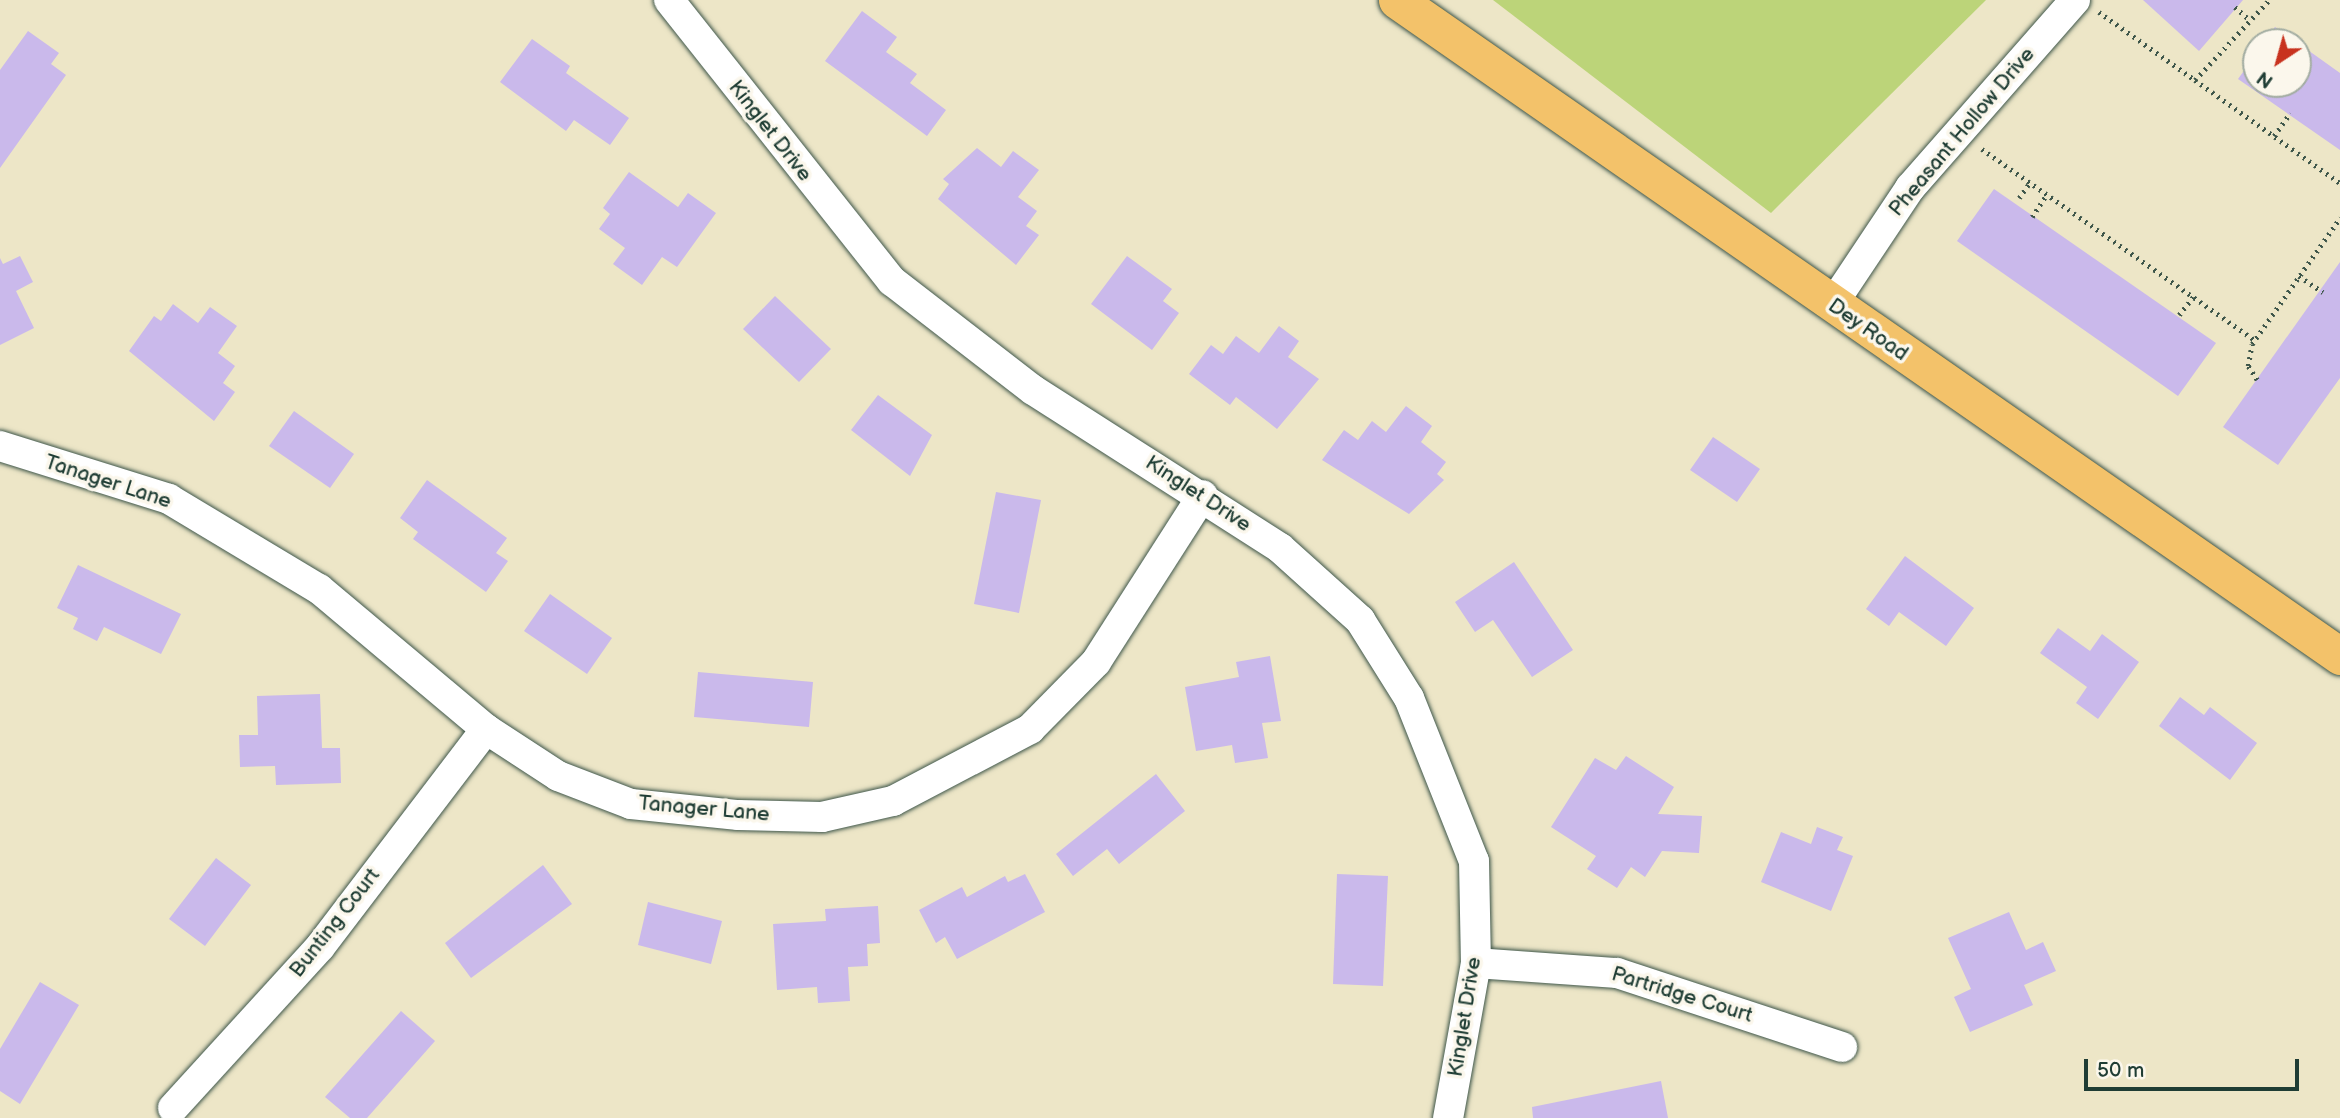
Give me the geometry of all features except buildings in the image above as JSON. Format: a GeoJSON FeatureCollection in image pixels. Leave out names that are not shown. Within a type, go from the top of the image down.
{"type":"FeatureCollection","features":[{"type":"Feature","properties":{"kind":"main road","name":"Dey Road"},"geometry":{"type":"LineString","coordinates":[[1397,0],[2340,656]]}},
{"type":"Feature","properties":{"kind":"street","name":"Kinglet Drive"},"geometry":{"type":"LineString","coordinates":[[669,0],[892,281],[1033,390],[1203,495],[1280,548],[1360,621],[1409,698],[1474,861],[1476,963],[1448,1118]]}},
{"type":"Feature","properties":{"kind":"street","name":"Pheasant Hollow Drive"},"geometry":{"type":"LineString","coordinates":[[1832,304],[1910,188],[1958,132],[2084,4]]}},
{"type":"Feature","properties":{"kind":"street","name":"Tanager Lane"},"geometry":{"type":"LineString","coordinates":[[0,446],[169,499],[319,589],[486,729],[558,776],[631,804],[822,817],[893,801],[1031,729],[1096,662],[1203,495]]}},
{"type":"Feature","properties":{"kind":"street","name":"Bunting Court"},"geometry":{"type":"LineString","coordinates":[[173,1108],[320,947],[486,729]]}},
{"type":"Feature","properties":{"kind":"street","name":"Partridge Court"},"geometry":{"type":"LineString","coordinates":[[1476,963],[1617,972],[1842,1047]]}},
{"type":"Feature","properties":{"kind":"path"},"geometry":{"type":"LineString","coordinates":[[2195,80],[2269,0]]}},
{"type":"Feature","properties":{"kind":"path"},"geometry":{"type":"LineString","coordinates":[[2084,4],[2340,183]]}},
{"type":"Feature","properties":{"kind":"path"},"geometry":{"type":"LineString","coordinates":[[2235,7],[2250,20]]}},
{"type":"Feature","properties":{"kind":"path"},"geometry":{"type":"LineString","coordinates":[[2274,136],[2290,113]]}},
{"type":"Feature","properties":{"kind":"path"},"geometry":{"type":"LineString","coordinates":[[1958,132],[2255,340]]}},
{"type":"Feature","properties":{"kind":"path"},"geometry":{"type":"LineString","coordinates":[[2019,198],[2031,182]]}},
{"type":"Feature","properties":{"kind":"path"},"geometry":{"type":"LineString","coordinates":[[2032,217],[2047,194]]}},
{"type":"Feature","properties":{"kind":"path"},"geometry":{"type":"LineString","coordinates":[[2257,380],[2248,366],[2255,340],[2340,218]]}},
{"type":"Feature","properties":{"kind":"path"},"geometry":{"type":"LineString","coordinates":[[2299,276],[2323,292]]}},
{"type":"Feature","properties":{"kind":"path"},"geometry":{"type":"LineString","coordinates":[[2179,315],[2193,297]]}},
{"type":"Feature","properties":{"kind":"green space"},"geometry":{"type":"Polygon","coordinates":[[[1493,0],[1986,0],[1771,213],[1493,0]]]}}]}
